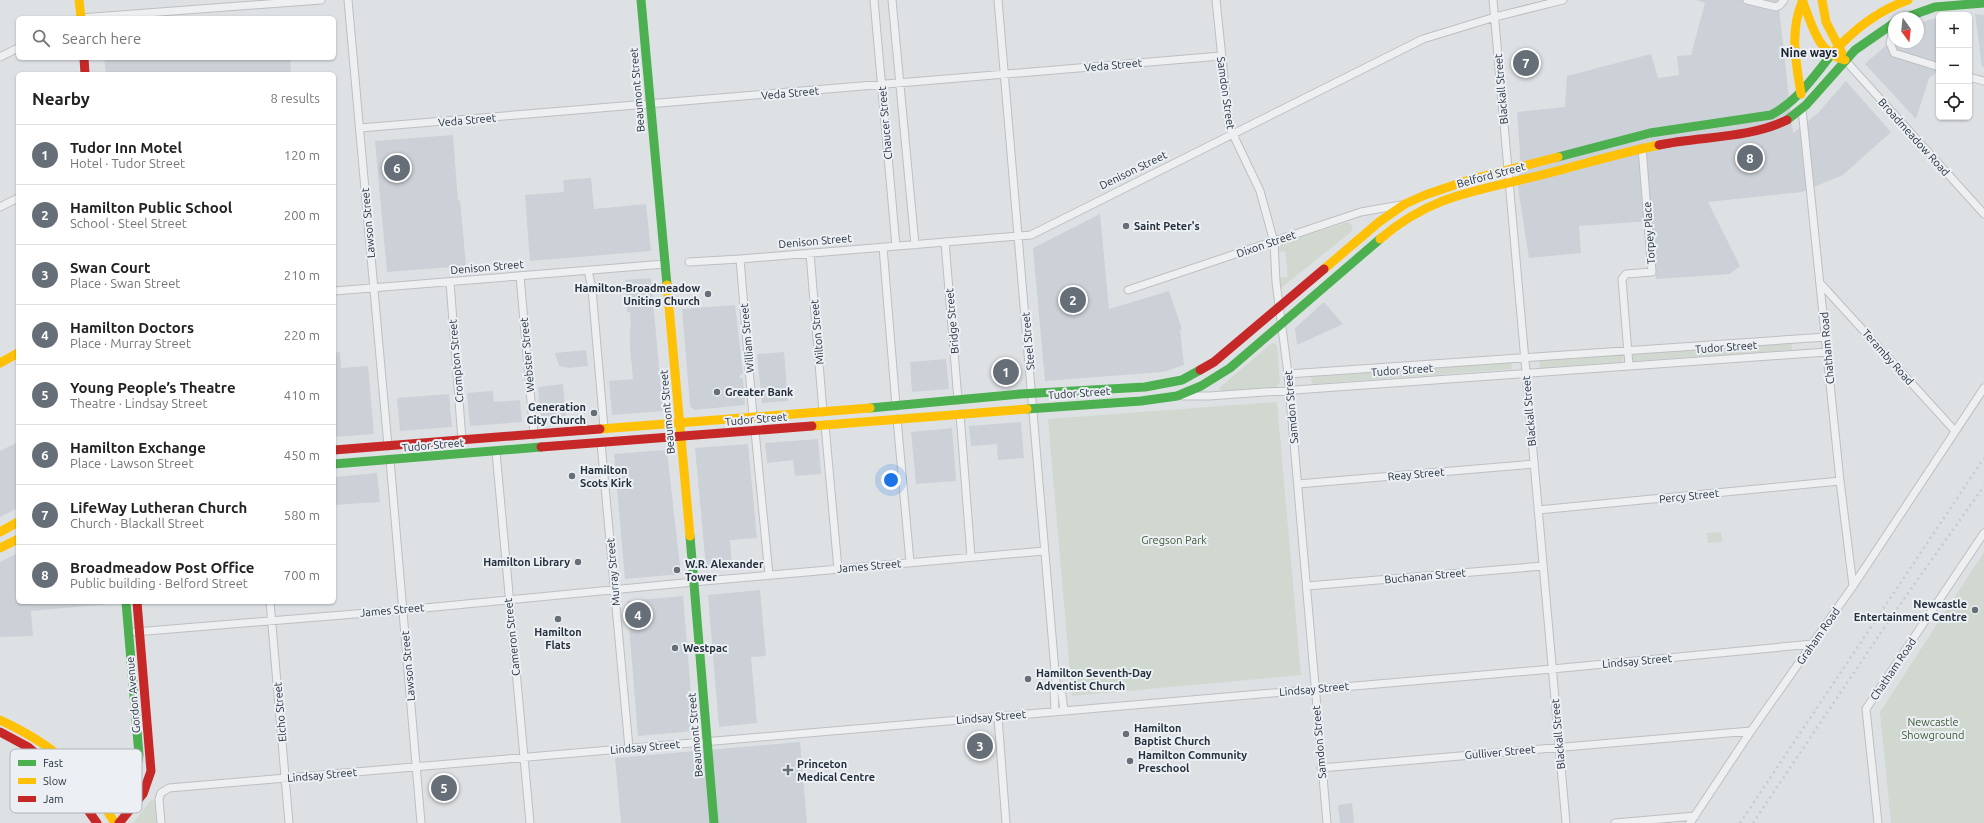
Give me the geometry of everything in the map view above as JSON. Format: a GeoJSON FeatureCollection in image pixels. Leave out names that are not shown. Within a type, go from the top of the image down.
{"type":"FeatureCollection","features":[{"type":"Feature","properties":{"kind":"main road"},"geometry":{"type":"LineString","coordinates":[[79,0],[81,16]]}},
{"type":"Feature","properties":{"kind":"main road","name":"Beaumont Street"},"geometry":{"type":"LineString","coordinates":[[641,0],[680,423],[714,823]]}},
{"type":"Feature","properties":{"kind":"main road"},"geometry":{"type":"LineString","coordinates":[[1803,0],[1816,35],[1831,56],[1844,60]]}},
{"type":"Feature","properties":{"kind":"main road"},"geometry":{"type":"LineString","coordinates":[[1801,94],[1794,24],[1796,11],[1803,0]]}},
{"type":"Feature","properties":{"kind":"main road"},"geometry":{"type":"LineString","coordinates":[[1822,0],[1822,14],[1827,27],[1839,46],[1844,60]]}},
{"type":"Feature","properties":{"kind":"main road","name":"Belford Street"},"geometry":{"type":"LineString","coordinates":[[1202,370],[1226,352],[1379,222],[1405,204],[1443,188],[1508,169],[1650,132],[1771,115],[1782,111],[1801,94],[1839,46],[1873,17],[1908,0]]}},
{"type":"Feature","properties":{"kind":"main road"},"geometry":{"type":"LineString","coordinates":[[1920,12],[1935,6],[1984,3]]}},
{"type":"Feature","properties":{"kind":"main road","name":"Belford Street"},"geometry":{"type":"LineString","coordinates":[[1177,396],[1201,386],[1221,374],[1282,324],[1383,236],[1410,216],[1439,202],[1642,148],[1681,140],[1759,130],[1789,120],[1802,110],[1844,60],[1867,41],[1888,28]]}},
{"type":"Feature","properties":{"kind":"main road"},"geometry":{"type":"LineString","coordinates":[[84,60],[85,72]]}},
{"type":"Feature","properties":{"kind":"main road"},"geometry":{"type":"LineString","coordinates":[[0,363],[16,354]]}},
{"type":"Feature","properties":{"kind":"main road","name":"Tudor Street"},"geometry":{"type":"LineString","coordinates":[[336,450],[534,435],[604,428],[753,418],[1164,384],[1182,380],[1202,370]]}},
{"type":"Feature","properties":{"kind":"main road","name":"Tudor Street"},"geometry":{"type":"LineString","coordinates":[[336,464],[1033,408],[1141,401],[1177,396]]}},
{"type":"Feature","properties":{"kind":"main road"},"geometry":{"type":"LineString","coordinates":[[0,532],[16,523]]}},
{"type":"Feature","properties":{"kind":"main road"},"geometry":{"type":"LineString","coordinates":[[0,548],[16,540]]}},
{"type":"Feature","properties":{"kind":"main road","name":"Gordon Avenue"},"geometry":{"type":"LineString","coordinates":[[126,604],[139,749]]}},
{"type":"Feature","properties":{"kind":"main road","name":"Gordon Avenue"},"geometry":{"type":"LineString","coordinates":[[137,604],[151,771],[142,795]]}},
{"type":"Feature","properties":{"kind":"main road"},"geometry":{"type":"LineString","coordinates":[[0,720],[29,733],[55,749]]}},
{"type":"Feature","properties":{"kind":"main road"},"geometry":{"type":"LineString","coordinates":[[0,732],[30,749]]}},
{"type":"Feature","properties":{"kind":"main road"},"geometry":{"type":"LineString","coordinates":[[91,813],[98,823]]}},
{"type":"Feature","properties":{"kind":"main road","name":"Gordon Avenue"},"geometry":{"type":"LineString","coordinates":[[98,823],[106,813]]}},
{"type":"Feature","properties":{"kind":"main road"},"geometry":{"type":"LineString","coordinates":[[109,813],[115,823]]}},
{"type":"Feature","properties":{"kind":"main road","name":"Gordon Avenue"},"geometry":{"type":"LineString","coordinates":[[118,823],[127,813]]}},
{"type":"Feature","properties":{"kind":"street"},"geometry":{"type":"LineString","coordinates":[[108,16],[321,0]]}},
{"type":"Feature","properties":{"kind":"street","name":"Lawson Street"},"geometry":{"type":"LineString","coordinates":[[348,0],[388,446]]}},
{"type":"Feature","properties":{"kind":"street","name":"Chaucer Street"},"geometry":{"type":"LineString","coordinates":[[874,0],[896,246]]}},
{"type":"Feature","properties":{"kind":"street","name":"Chaucer Street"},"geometry":{"type":"LineString","coordinates":[[892,0],[914,244]]}},
{"type":"Feature","properties":{"kind":"street","name":"Steel Street"},"geometry":{"type":"LineString","coordinates":[[998,0],[1056,683],[1054,689],[1055,711]]}},
{"type":"Feature","properties":{"kind":"street","name":"Samdon Street"},"geometry":{"type":"LineString","coordinates":[[1216,0],[1229,126],[1258,187],[1274,242],[1276,282],[1288,374],[1307,586],[1321,768],[1327,823]]}},
{"type":"Feature","properties":{"kind":"street","name":"Blackall Street"},"geometry":{"type":"LineString","coordinates":[[1493,0],[1566,823]]}},
{"type":"Feature","properties":{"kind":"street","name":"Denison Street"},"geometry":{"type":"LineString","coordinates":[[689,262],[810,254],[1031,235],[1422,39],[1495,17],[1563,0]]}},
{"type":"Feature","properties":{"kind":"street"},"geometry":{"type":"LineString","coordinates":[[1747,0],[1776,7],[1780,6],[1784,0]]}},
{"type":"Feature","properties":{"kind":"street"},"geometry":{"type":"LineString","coordinates":[[1892,48],[1894,53],[1936,66]]}},
{"type":"Feature","properties":{"kind":"street"},"geometry":{"type":"LineString","coordinates":[[0,57],[16,49]]}},
{"type":"Feature","properties":{"kind":"street","name":"Veda Street"},"geometry":{"type":"LineString","coordinates":[[360,128],[650,105],[1221,56]]}},
{"type":"Feature","properties":{"kind":"street","name":"Broadmeadow Road"},"geometry":{"type":"LineString","coordinates":[[1844,60],[1984,214]]}},
{"type":"Feature","properties":{"kind":"street"},"geometry":{"type":"LineString","coordinates":[[1972,78],[1984,81]]}},
{"type":"Feature","properties":{"kind":"street","name":"Chatham Road"},"geometry":{"type":"LineString","coordinates":[[1802,110],[1840,481],[1853,586]]}},
{"type":"Feature","properties":{"kind":"street","name":"Torpey Place"},"geometry":{"type":"LineString","coordinates":[[1629,366],[1622,279],[1626,274],[1652,272],[1642,148]]}},
{"type":"Feature","properties":{"kind":"street"},"geometry":{"type":"LineString","coordinates":[[0,208],[16,199]]}},
{"type":"Feature","properties":{"kind":"street","name":"Dixon Street"},"geometry":{"type":"LineString","coordinates":[[1128,290],[1361,212],[1405,204]]}},
{"type":"Feature","properties":{"kind":"street","name":"Bridge Street"},"geometry":{"type":"LineString","coordinates":[[945,242],[958,400]]}},
{"type":"Feature","properties":{"kind":"street"},"geometry":{"type":"LineString","coordinates":[[883,247],[896,406]]}},
{"type":"Feature","properties":{"kind":"street","name":"Milton Street"},"geometry":{"type":"LineString","coordinates":[[810,254],[823,412]]}},
{"type":"Feature","properties":{"kind":"street","name":"William Street"},"geometry":{"type":"LineString","coordinates":[[740,259],[753,418]]}},
{"type":"Feature","properties":{"kind":"street","name":"Denison Street"},"geometry":{"type":"LineString","coordinates":[[336,291],[374,289],[665,264]]}},
{"type":"Feature","properties":{"kind":"street"},"geometry":{"type":"LineString","coordinates":[[588,270],[592,289],[604,428]]}},
{"type":"Feature","properties":{"kind":"street","name":"Webster Street"},"geometry":{"type":"LineString","coordinates":[[520,276],[534,435]]}},
{"type":"Feature","properties":{"kind":"street","name":"Crompton Street"},"geometry":{"type":"LineString","coordinates":[[450,282],[462,440]]}},
{"type":"Feature","properties":{"kind":"street","name":"Teramby Road"},"geometry":{"type":"LineString","coordinates":[[1820,284],[1955,431]]}},
{"type":"Feature","properties":{"kind":"street","name":"Tudor Street"},"geometry":{"type":"LineString","coordinates":[[1288,374],[1826,336]]}},
{"type":"Feature","properties":{"kind":"street","name":"Tudor Street"},"geometry":{"type":"LineString","coordinates":[[1177,396],[1209,396],[1289,391],[1827,352]]}},
{"type":"Feature","properties":{"kind":"street","name":"Graham Road"},"geometry":{"type":"LineString","coordinates":[[1690,823],[1751,731],[1853,586],[1984,388]]}},
{"type":"Feature","properties":{"kind":"street"},"geometry":{"type":"LineString","coordinates":[[960,414],[971,557]]}},
{"type":"Feature","properties":{"kind":"street"},"geometry":{"type":"LineString","coordinates":[[897,419],[910,562]]}},
{"type":"Feature","properties":{"kind":"street"},"geometry":{"type":"LineString","coordinates":[[825,425],[838,569]]}},
{"type":"Feature","properties":{"kind":"street"},"geometry":{"type":"LineString","coordinates":[[755,431],[769,575]]}},
{"type":"Feature","properties":{"kind":"street","name":"Murray Street"},"geometry":{"type":"LineString","coordinates":[[601,443],[629,748]]}},
{"type":"Feature","properties":{"kind":"street","name":"Cameron Street"},"geometry":{"type":"LineString","coordinates":[[496,452],[530,823]]}},
{"type":"Feature","properties":{"kind":"street","name":"Lawson Street"},"geometry":{"type":"LineString","coordinates":[[390,460],[421,823]]}},
{"type":"Feature","properties":{"kind":"street","name":"Reay Street"},"geometry":{"type":"LineString","coordinates":[[1298,484],[1534,464]]}},
{"type":"Feature","properties":{"kind":"street","name":"Percy Street"},"geometry":{"type":"LineString","coordinates":[[1538,510],[1840,481]]}},
{"type":"Feature","properties":{"kind":"street","name":"Chatham Road"},"geometry":{"type":"LineString","coordinates":[[1878,823],[1866,709],[1984,533]]}},
{"type":"Feature","properties":{"kind":"street","name":"James Street"},"geometry":{"type":"LineString","coordinates":[[129,632],[404,610],[655,585],[1044,551]]}},
{"type":"Feature","properties":{"kind":"street","name":"Buchanan Street"},"geometry":{"type":"LineString","coordinates":[[1307,586],[1543,566]]}},
{"type":"Feature","properties":{"kind":"street","name":"Elcho Street"},"geometry":{"type":"LineString","coordinates":[[270,604],[289,823]]}},
{"type":"Feature","properties":{"kind":"street","name":"Lindsay Street"},"geometry":{"type":"LineString","coordinates":[[161,823],[161,794],[169,788],[1552,669],[1813,644]]}},
{"type":"Feature","properties":{"kind":"street","name":"Steel Street"},"geometry":{"type":"LineString","coordinates":[[1056,683],[1061,689],[1064,710]]}},
{"type":"Feature","properties":{"kind":"street"},"geometry":{"type":"LineString","coordinates":[[998,716],[1006,823]]}},
{"type":"Feature","properties":{"kind":"street","name":"Gulliver Street"},"geometry":{"type":"LineString","coordinates":[[1321,768],[1751,731]]}},
{"type":"Feature","properties":{"kind":"street"},"geometry":{"type":"LineString","coordinates":[[1615,823],[1695,816]]}},
{"type":"Feature","properties":{"kind":"shaded area"},"geometry":{"type":"Polygon","coordinates":[[[1696,0],[1778,0],[1793,133],[1817,114],[1846,81],[1891,132],[1843,175],[1802,192],[1708,202],[1740,266],[1730,274],[1656,279],[1651,221],[1579,226],[1581,253],[1529,258],[1518,188],[1520,153],[1517,112],[1565,107],[1567,76],[1651,54],[1658,78],[1679,75],[1677,56],[1691,55],[1705,3],[1696,0]]]}},
{"type":"Feature","properties":{"kind":"shaded area"},"geometry":{"type":"Polygon","coordinates":[[[1975,14],[1984,15],[1984,67],[1982,67],[1975,14]]]}},
{"type":"Feature","properties":{"kind":"shaded area"},"geometry":{"type":"Polygon","coordinates":[[[1936,19],[1936,72],[1929,78],[1916,119],[1865,64],[1888,43],[1888,48],[1924,48],[1924,22],[1936,19]]]}},
{"type":"Feature","properties":{"kind":"shaded area"},"geometry":{"type":"Polygon","coordinates":[[[104,60],[290,60],[291,72],[106,72],[104,60]]]}},
{"type":"Feature","properties":{"kind":"shaded area"},"geometry":{"type":"Polygon","coordinates":[[[453,135],[458,201],[460,200],[466,266],[387,272],[375,141],[453,135]]]}},
{"type":"Feature","properties":{"kind":"shaded area"},"geometry":{"type":"Polygon","coordinates":[[[591,178],[594,209],[646,204],[651,251],[530,261],[525,195],[564,192],[563,180],[591,178]]]}},
{"type":"Feature","properties":{"kind":"shaded area"},"geometry":{"type":"Polygon","coordinates":[[[1100,214],[1109,309],[1169,291],[1182,329],[1180,330],[1184,365],[1163,372],[1045,381],[1033,248],[1100,214]]]}},
{"type":"Feature","properties":{"kind":"shaded area"},"geometry":{"type":"Polygon","coordinates":[[[651,278],[663,411],[612,415],[609,381],[633,379],[630,347],[630,312],[627,312],[625,280],[651,278]]]}},
{"type":"Feature","properties":{"kind":"shaded area"},"geometry":{"type":"Polygon","coordinates":[[[1324,302],[1343,324],[1297,345],[1295,328],[1324,302]]]}},
{"type":"Feature","properties":{"kind":"shaded area"},"geometry":{"type":"Polygon","coordinates":[[[735,305],[743,374],[740,375],[740,378],[743,378],[745,405],[694,410],[690,406],[682,309],[735,305]]]}},
{"type":"Feature","properties":{"kind":"shaded area"},"geometry":{"type":"Polygon","coordinates":[[[586,350],[588,366],[569,368],[559,366],[555,353],[586,350]]]}},
{"type":"Feature","properties":{"kind":"shaded area"},"geometry":{"type":"Polygon","coordinates":[[[340,352],[341,368],[368,366],[374,434],[336,437],[336,353],[340,352]]]}},
{"type":"Feature","properties":{"kind":"shaded area"},"geometry":{"type":"Polygon","coordinates":[[[784,352],[788,401],[762,403],[757,354],[784,352]]]}},
{"type":"Feature","properties":{"kind":"shaded area"},"geometry":{"type":"Polygon","coordinates":[[[946,359],[949,389],[912,392],[910,362],[946,359]]]}},
{"type":"Feature","properties":{"kind":"shaded area"},"geometry":{"type":"Polygon","coordinates":[[[563,384],[566,418],[541,420],[538,387],[563,384]]]}},
{"type":"Feature","properties":{"kind":"shaded area"},"geometry":{"type":"Polygon","coordinates":[[[493,391],[494,402],[520,400],[522,422],[470,426],[467,393],[493,391]]]}},
{"type":"Feature","properties":{"kind":"shaded area"},"geometry":{"type":"Polygon","coordinates":[[[449,394],[452,427],[400,431],[397,398],[449,394]]]}},
{"type":"Feature","properties":{"kind":"shaded area"},"geometry":{"type":"Polygon","coordinates":[[[1021,422],[1024,458],[998,460],[997,444],[971,446],[969,426],[1021,422]]]}},
{"type":"Feature","properties":{"kind":"shaded area"},"geometry":{"type":"Polygon","coordinates":[[[952,428],[956,481],[916,484],[911,432],[952,428]]]}},
{"type":"Feature","properties":{"kind":"shaded area"},"geometry":{"type":"Polygon","coordinates":[[[818,439],[821,474],[795,476],[793,460],[767,463],[765,443],[818,439]]]}},
{"type":"Feature","properties":{"kind":"shaded area"},"geometry":{"type":"Polygon","coordinates":[[[16,443],[16,509],[0,517],[0,451],[16,443]]]}},
{"type":"Feature","properties":{"kind":"shaded area"},"geometry":{"type":"Polygon","coordinates":[[[748,444],[757,538],[730,540],[732,566],[706,568],[695,448],[748,444]]]}},
{"type":"Feature","properties":{"kind":"shaded area"},"geometry":{"type":"Polygon","coordinates":[[[665,450],[667,452],[681,574],[625,579],[614,454],[665,450]]]}},
{"type":"Feature","properties":{"kind":"shaded area"},"geometry":{"type":"Polygon","coordinates":[[[377,473],[380,502],[336,505],[336,477],[377,473]]]}},
{"type":"Feature","properties":{"kind":"shaded area"},"geometry":{"type":"Polygon","coordinates":[[[16,554],[16,604],[110,604],[31,611],[33,636],[0,637],[0,562],[16,554]]]}},
{"type":"Feature","properties":{"kind":"shaded area"},"geometry":{"type":"Polygon","coordinates":[[[760,590],[766,656],[751,657],[757,723],[719,727],[708,595],[760,590]]]}},
{"type":"Feature","properties":{"kind":"shaded area"},"geometry":{"type":"Polygon","coordinates":[[[683,596],[694,731],[638,736],[627,601],[683,596]]]}},
{"type":"Feature","properties":{"kind":"shaded area"},"geometry":{"type":"Polygon","coordinates":[[[800,742],[807,823],[621,823],[615,758],[800,742]]]}},
{"type":"Feature","properties":{"kind":"shaded area"},"geometry":{"type":"Polygon","coordinates":[[[1352,803],[1354,823],[1340,823],[1338,805],[1352,803]]]}},
{"type":"Feature","properties":{"kind":"green space"},"geometry":{"type":"Polygon","coordinates":[[[1348,222],[1353,226],[1351,232],[1281,288],[1280,278],[1288,277],[1285,251],[1278,252],[1281,243],[1348,222]]]}},
{"type":"Feature","properties":{"kind":"green space"},"geometry":{"type":"Polygon","coordinates":[[[1272,343],[1277,345],[1280,383],[1275,388],[1222,391],[1219,388],[1272,343]]]}},
{"type":"Feature","properties":{"kind":"green space"},"geometry":{"type":"Polygon","coordinates":[[[1792,343],[1792,350],[1633,361],[1632,354],[1792,343]]]}},
{"type":"Feature","properties":{"kind":"green space"},"geometry":{"type":"Polygon","coordinates":[[[1623,355],[1623,362],[1540,368],[1539,361],[1623,355]]]}},
{"type":"Feature","properties":{"kind":"green space"},"geometry":{"type":"Polygon","coordinates":[[[1511,362],[1512,369],[1312,384],[1311,377],[1511,362]]]}},
{"type":"Feature","properties":{"kind":"green space","name":"Gregson Park"},"geometry":{"type":"Polygon","coordinates":[[[1277,402],[1301,675],[1072,696],[1048,419],[1277,402]]]}},
{"type":"Feature","properties":{"kind":"green space"},"geometry":{"type":"Polygon","coordinates":[[[1721,532],[1722,542],[1708,543],[1707,533],[1721,532]]]}},
{"type":"Feature","properties":{"kind":"green space","name":"Newcastle Showground"},"geometry":{"type":"Polygon","coordinates":[[[1984,552],[1984,823],[1891,823],[1880,712],[1984,552]]]}},
{"type":"Feature","properties":{"kind":"green space"},"geometry":{"type":"Polygon","coordinates":[[[155,800],[156,823],[133,823],[142,813],[150,801],[155,800]]]}},
{"type":"Feature","properties":{"kind":"railway"},"geometry":{"type":"LineString","coordinates":[[1740,823],[1984,458]]}},
{"type":"Feature","properties":{"kind":"railway"},"geometry":{"type":"LineString","coordinates":[[1753,823],[1894,613],[1984,486]]}},
{"type":"Feature","properties":{"kind":"traffic: fast"},"geometry":{"type":"LineString","coordinates":[[641,0],[667,285]]}},
{"type":"Feature","properties":{"kind":"traffic: fast"},"geometry":{"type":"LineString","coordinates":[[1921,12],[1935,7],[1984,3]]}},
{"type":"Feature","properties":{"kind":"traffic: fast"},"geometry":{"type":"LineString","coordinates":[[1787,120],[1806,105],[1855,50],[1888,27]]}},
{"type":"Feature","properties":{"kind":"traffic: fast"},"geometry":{"type":"LineString","coordinates":[[1558,157],[1650,133],[1771,115],[1797,96],[1832,54]]}},
{"type":"Feature","properties":{"kind":"traffic: fast"},"geometry":{"type":"LineString","coordinates":[[1027,409],[1141,401],[1177,396],[1201,386],[1230,368],[1380,239]]}},
{"type":"Feature","properties":{"kind":"traffic: fast"},"geometry":{"type":"LineString","coordinates":[[870,408],[1020,394],[1145,387],[1182,380],[1200,370]]}},
{"type":"Feature","properties":{"kind":"traffic: fast"},"geometry":{"type":"LineString","coordinates":[[336,464],[541,447]]}},
{"type":"Feature","properties":{"kind":"traffic: fast"},"geometry":{"type":"LineString","coordinates":[[690,536],[714,823]]}},
{"type":"Feature","properties":{"kind":"traffic: fast"},"geometry":{"type":"LineString","coordinates":[[126,604],[138,749]]}},
{"type":"Feature","properties":{"kind":"traffic: slow"},"geometry":{"type":"LineString","coordinates":[[79,0],[81,16]]}},
{"type":"Feature","properties":{"kind":"traffic: slow"},"geometry":{"type":"LineString","coordinates":[[1802,0],[1813,28],[1822,44],[1828,51],[1845,60]]}},
{"type":"Feature","properties":{"kind":"traffic: slow"},"geometry":{"type":"LineString","coordinates":[[1801,94],[1796,58],[1795,35],[1796,23],[1803,0]]}},
{"type":"Feature","properties":{"kind":"traffic: slow"},"geometry":{"type":"LineString","coordinates":[[1822,0],[1826,22],[1842,53]]}},
{"type":"Feature","properties":{"kind":"traffic: slow"},"geometry":{"type":"LineString","coordinates":[[1832,54],[1848,37],[1866,22],[1897,4],[1908,0]]}},
{"type":"Feature","properties":{"kind":"traffic: slow"},"geometry":{"type":"LineString","coordinates":[[1380,239],[1399,224],[1418,212],[1456,196],[1659,145]]}},
{"type":"Feature","properties":{"kind":"traffic: slow"},"geometry":{"type":"LineString","coordinates":[[1324,269],[1379,222],[1405,204],[1425,195],[1469,180],[1558,157]]}},
{"type":"Feature","properties":{"kind":"traffic: slow"},"geometry":{"type":"LineString","coordinates":[[667,285],[690,536]]}},
{"type":"Feature","properties":{"kind":"traffic: slow"},"geometry":{"type":"LineString","coordinates":[[0,363],[16,354]]}},
{"type":"Feature","properties":{"kind":"traffic: slow"},"geometry":{"type":"LineString","coordinates":[[600,429],[870,408]]}},
{"type":"Feature","properties":{"kind":"traffic: slow"},"geometry":{"type":"LineString","coordinates":[[812,426],[1027,409]]}},
{"type":"Feature","properties":{"kind":"traffic: slow"},"geometry":{"type":"LineString","coordinates":[[0,532],[16,523]]}},
{"type":"Feature","properties":{"kind":"traffic: slow"},"geometry":{"type":"LineString","coordinates":[[0,548],[16,540]]}},
{"type":"Feature","properties":{"kind":"traffic: slow"},"geometry":{"type":"LineString","coordinates":[[0,720],[20,730],[50,749]]}},
{"type":"Feature","properties":{"kind":"traffic: slow"},"geometry":{"type":"LineString","coordinates":[[108,813],[115,823]]}},
{"type":"Feature","properties":{"kind":"traffic: jam"},"geometry":{"type":"LineString","coordinates":[[84,60],[85,72]]}},
{"type":"Feature","properties":{"kind":"traffic: jam"},"geometry":{"type":"LineString","coordinates":[[1659,145],[1756,131],[1787,120]]}},
{"type":"Feature","properties":{"kind":"traffic: jam"},"geometry":{"type":"LineString","coordinates":[[1200,370],[1214,362],[1324,269]]}},
{"type":"Feature","properties":{"kind":"traffic: jam"},"geometry":{"type":"LineString","coordinates":[[541,447],[812,426]]}},
{"type":"Feature","properties":{"kind":"traffic: jam"},"geometry":{"type":"LineString","coordinates":[[336,450],[600,429]]}},
{"type":"Feature","properties":{"kind":"traffic: jam"},"geometry":{"type":"LineString","coordinates":[[137,604],[151,771],[142,795]]}},
{"type":"Feature","properties":{"kind":"traffic: jam"},"geometry":{"type":"LineString","coordinates":[[0,732],[30,749]]}},
{"type":"Feature","properties":{"kind":"traffic: jam"},"geometry":{"type":"LineString","coordinates":[[90,813],[97,823]]}},
{"type":"Feature","properties":{"kind":"traffic: jam"},"geometry":{"type":"LineString","coordinates":[[119,823],[127,813]]}},
{"type":"Feature","properties":{"kind":"place","name":"LifeWay Lutheran Church"},"geometry":{"type":"Point","coordinates":[1526,63]}},
{"type":"Feature","properties":{"kind":"place","name":"Broadmeadow Post Office"},"geometry":{"type":"Point","coordinates":[1750,158]}},
{"type":"Feature","properties":{"kind":"place","name":"Hamilton Exchange"},"geometry":{"type":"Point","coordinates":[397,168]}},
{"type":"Feature","properties":{"kind":"place","name":"Saint Peter's"},"geometry":{"type":"Point","coordinates":[1126,226]}},
{"type":"Feature","properties":{"kind":"place","name":"Hamilton-Broadmeadow Uniting Church"},"geometry":{"type":"Point","coordinates":[708,294]}},
{"type":"Feature","properties":{"kind":"place","name":"Hamilton Public School"},"geometry":{"type":"Point","coordinates":[1073,300]}},
{"type":"Feature","properties":{"kind":"place","name":"Tudor Inn Motel"},"geometry":{"type":"Point","coordinates":[1006,372]}},
{"type":"Feature","properties":{"kind":"place","name":"Greater Bank"},"geometry":{"type":"Point","coordinates":[717,392]}},
{"type":"Feature","properties":{"kind":"place","name":"Generation City Church"},"geometry":{"type":"Point","coordinates":[594,413]}},
{"type":"Feature","properties":{"kind":"place","name":"Hamilton Scots Kirk"},"geometry":{"type":"Point","coordinates":[572,476]}},
{"type":"Feature","properties":{"kind":"place","name":"Hamilton Library"},"geometry":{"type":"Point","coordinates":[578,562]}},
{"type":"Feature","properties":{"kind":"place","name":"W.R. Alexander Tower"},"geometry":{"type":"Point","coordinates":[677,570]}},
{"type":"Feature","properties":{"kind":"place","name":"Newcastle Entertainment Centre"},"geometry":{"type":"Point","coordinates":[1975,610]}},
{"type":"Feature","properties":{"kind":"place","name":"Hamilton Doctors"},"geometry":{"type":"Point","coordinates":[638,615]}},
{"type":"Feature","properties":{"kind":"place","name":"Hamilton Flats"},"geometry":{"type":"Point","coordinates":[558,619]}},
{"type":"Feature","properties":{"kind":"place","name":"Westpac"},"geometry":{"type":"Point","coordinates":[675,648]}},
{"type":"Feature","properties":{"kind":"place","name":"Hamilton Seventh-Day Adventist Church"},"geometry":{"type":"Point","coordinates":[1028,679]}},
{"type":"Feature","properties":{"kind":"place","name":"Hamilton Baptist Church"},"geometry":{"type":"Point","coordinates":[1126,734]}},
{"type":"Feature","properties":{"kind":"place","name":"Swan Court"},"geometry":{"type":"Point","coordinates":[980,746]}},
{"type":"Feature","properties":{"kind":"place","name":"Hamilton Community Preschool"},"geometry":{"type":"Point","coordinates":[1130,761]}},
{"type":"Feature","properties":{"kind":"place","name":"Princeton Medical Centre"},"geometry":{"type":"Point","coordinates":[788,770]}},
{"type":"Feature","properties":{"kind":"place","name":"Young People’s Theatre"},"geometry":{"type":"Point","coordinates":[444,788]}},
{"type":"Feature","properties":{"kind":"district","name":"Nine ways"},"geometry":{"type":"Point","coordinates":[1809,52]}}]}
